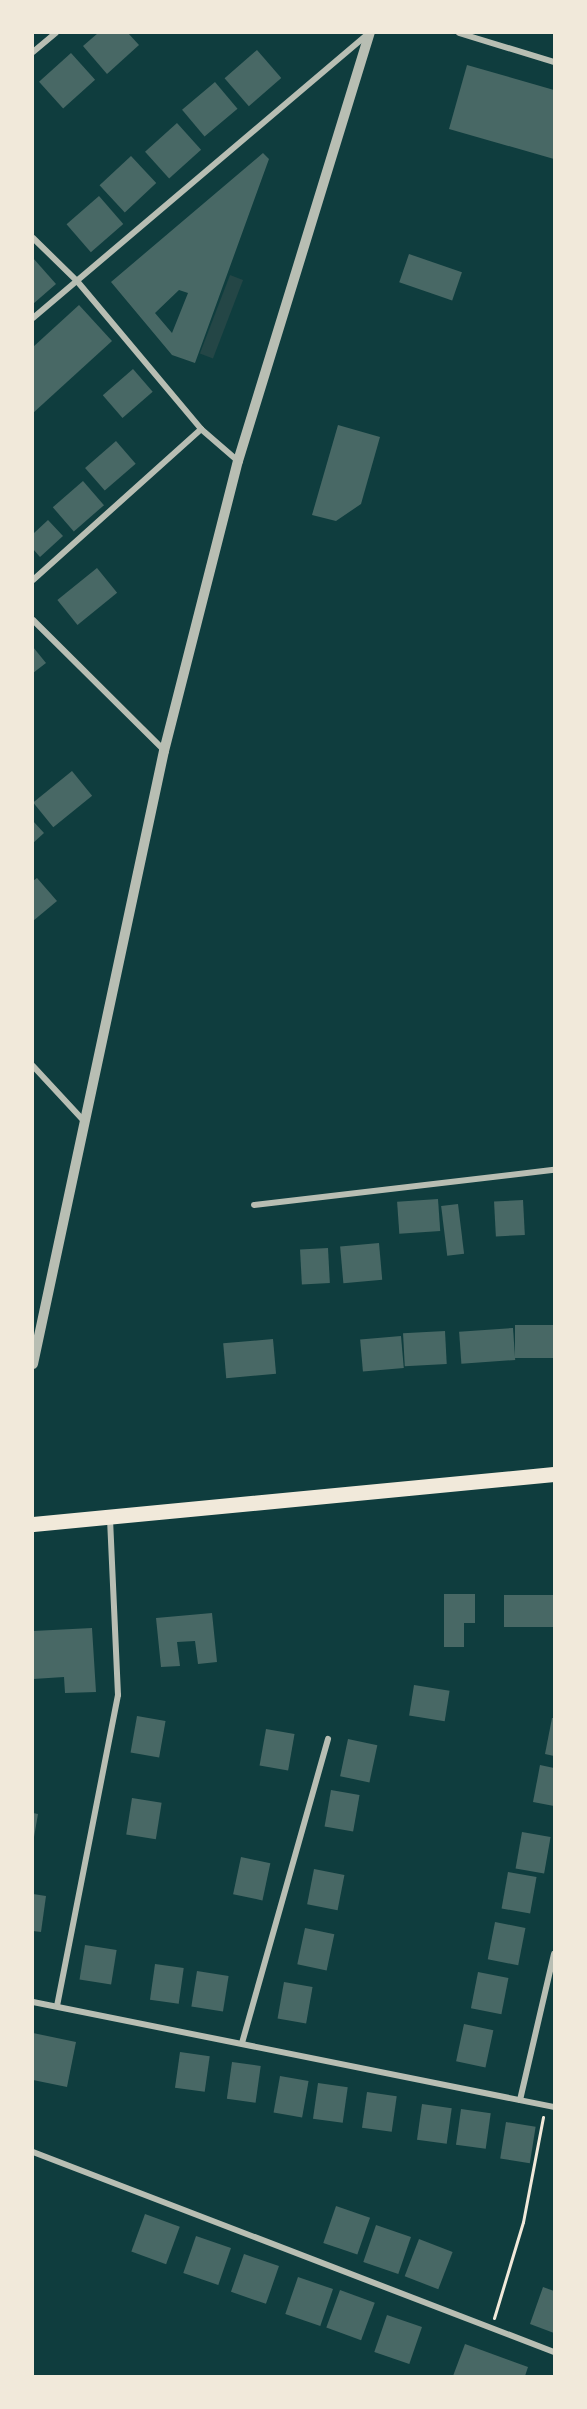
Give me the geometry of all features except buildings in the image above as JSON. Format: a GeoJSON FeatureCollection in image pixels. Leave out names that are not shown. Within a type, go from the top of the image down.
{"type":"FeatureCollection","features":[{"type":"Feature","properties":{"kind":"main road"},"geometry":{"type":"LineString","coordinates":[[33,1524],[554,1474]]}},
{"type":"Feature","properties":{"kind":"street"},"geometry":{"type":"LineString","coordinates":[[34,50],[56,33]]}},
{"type":"Feature","properties":{"kind":"street"},"geometry":{"type":"LineString","coordinates":[[33,318],[369,33]]}},
{"type":"Feature","properties":{"kind":"street"},"geometry":{"type":"LineString","coordinates":[[33,1364],[164,751],[238,461],[369,33]]}},
{"type":"Feature","properties":{"kind":"street"},"geometry":{"type":"LineString","coordinates":[[459,33],[554,62]]}},
{"type":"Feature","properties":{"kind":"street"},"geometry":{"type":"LineString","coordinates":[[33,238],[77,281],[201,429],[238,461]]}},
{"type":"Feature","properties":{"kind":"street"},"geometry":{"type":"LineString","coordinates":[[33,580],[201,429]]}},
{"type":"Feature","properties":{"kind":"street"},"geometry":{"type":"LineString","coordinates":[[33,620],[164,751]]}},
{"type":"Feature","properties":{"kind":"street"},"geometry":{"type":"LineString","coordinates":[[33,1066],[84,1121]]}},
{"type":"Feature","properties":{"kind":"street"},"geometry":{"type":"LineString","coordinates":[[254,1205],[554,1170]]}},
{"type":"Feature","properties":{"kind":"street"},"geometry":{"type":"LineString","coordinates":[[57,2006],[118,1695],[110,1517]]}},
{"type":"Feature","properties":{"kind":"street"},"geometry":{"type":"LineString","coordinates":[[242,2043],[328,1739]]}},
{"type":"Feature","properties":{"kind":"street"},"geometry":{"type":"LineString","coordinates":[[520,2100],[554,1954]]}},
{"type":"Feature","properties":{"kind":"street"},"geometry":{"type":"LineString","coordinates":[[33,2002],[554,2107]]}},
{"type":"Feature","properties":{"kind":"street"},"geometry":{"type":"LineString","coordinates":[[33,2152],[554,2352]]}},
{"type":"Feature","properties":{"kind":"path"},"geometry":{"type":"LineString","coordinates":[[491,2328],[523,2222],[545,2105]]}},
{"type":"Feature","properties":{"kind":"shaded area"},"geometry":{"type":"Polygon","coordinates":[[[230,275],[243,280],[213,358],[200,353],[230,275]]]}}]}
